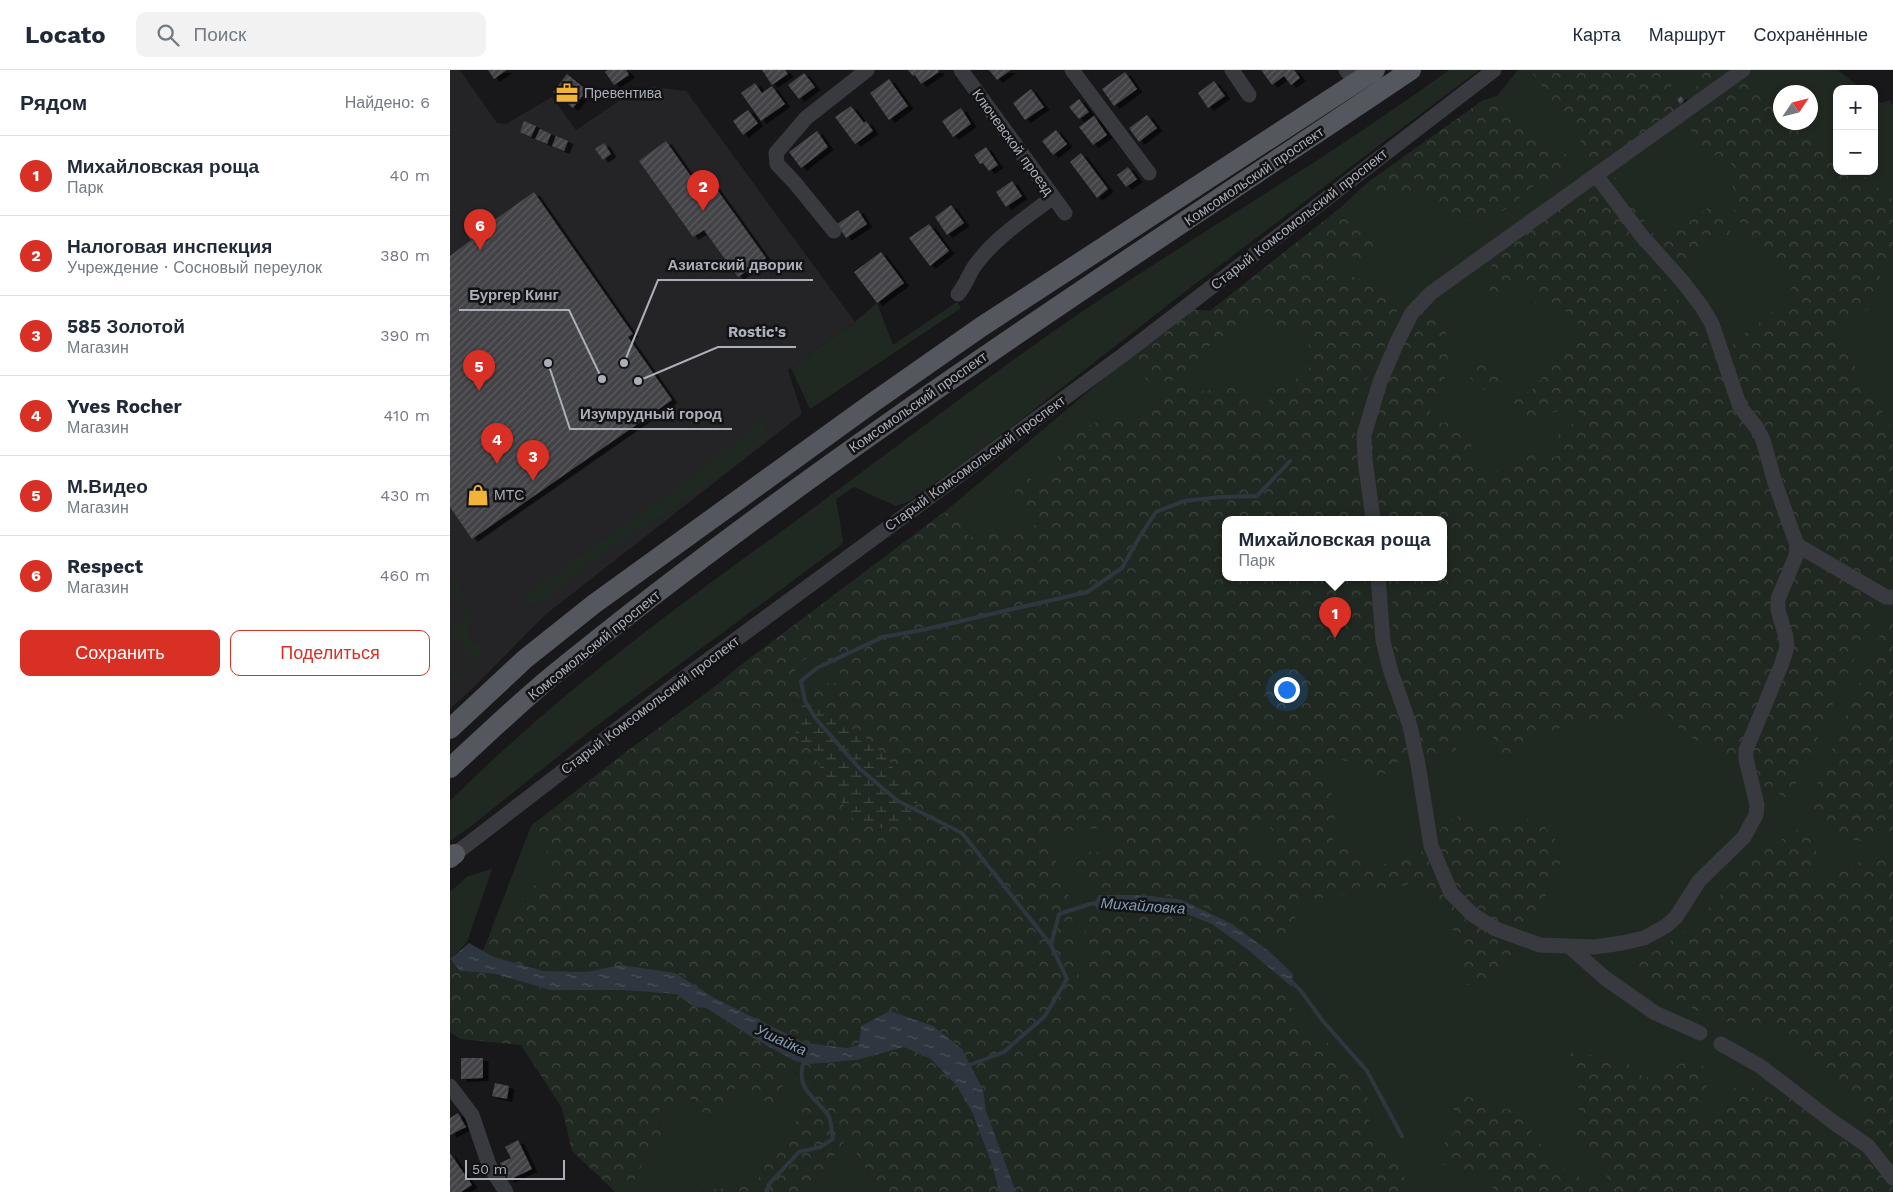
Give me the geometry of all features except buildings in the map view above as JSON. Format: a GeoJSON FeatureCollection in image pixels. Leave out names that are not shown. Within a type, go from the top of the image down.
{"type":"FeatureCollection","features":[{"type":"Feature","properties":{"kind":"main road","name":"Комсомольский проспект"},"geometry":{"type":"LineString","coordinates":[[450,729],[525,659],[594,604],[867,406],[1351,77],[1375,70]]}},
{"type":"Feature","properties":{"kind":"main road","name":"Комсомольский проспект"},"geometry":{"type":"LineString","coordinates":[[450,768],[550,677],[736,532],[969,365],[1410,70]]}},
{"type":"Feature","properties":{"kind":"street"},"geometry":{"type":"LineString","coordinates":[[834,232],[795,183],[777,164],[776,153],[806,118],[867,70]]}},
{"type":"Feature","properties":{"kind":"street","name":"Ключевской проезд"},"geometry":{"type":"LineString","coordinates":[[961,70],[1065,213]]}},
{"type":"Feature","properties":{"kind":"street"},"geometry":{"type":"LineString","coordinates":[[1072,70],[1150,173]]}},
{"type":"Feature","properties":{"kind":"street"},"geometry":{"type":"LineString","coordinates":[[1232,70],[1249,95]]}},
{"type":"Feature","properties":{"kind":"street","name":"Старый Комсомольский проспект"},"geometry":{"type":"LineString","coordinates":[[452,856],[689,674],[1123,355],[1494,70]]}},
{"type":"Feature","properties":{"kind":"street"},"geometry":{"type":"LineString","coordinates":[[1373,516],[1365,460],[1364,435],[1380,382],[1398,340],[1412,314],[1431,293],[1744,70]]}},
{"type":"Feature","properties":{"kind":"street"},"geometry":{"type":"LineString","coordinates":[[1378,581],[1383,641],[1386,655],[1412,736],[1424,793],[1431,846],[1451,893],[1473,915],[1496,929],[1540,945],[1571,948],[1622,943],[1644,938],[1666,926],[1676,917],[1699,881],[1744,837],[1756,816],[1757,805],[1746,759],[1746,750],[1782,664],[1787,647],[1778,610],[1778,599],[1796,556],[1797,545],[1775,484],[1763,440],[1757,428],[1740,407],[1712,324],[1683,282],[1641,234],[1596,175]]}},
{"type":"Feature","properties":{"kind":"street"},"geometry":{"type":"LineString","coordinates":[[958,294],[965,285],[974,266],[999,237],[1053,197]]}},
{"type":"Feature","properties":{"kind":"street"},"geometry":{"type":"LineString","coordinates":[[1797,545],[1886,597],[1893,597]]}},
{"type":"Feature","properties":{"kind":"street"},"geometry":{"type":"LineString","coordinates":[[1571,948],[1604,978],[1654,1013],[1700,1033]]}},
{"type":"Feature","properties":{"kind":"street"},"geometry":{"type":"LineString","coordinates":[[1721,1044],[1760,1066],[1833,1122],[1868,1146],[1893,1178]]}},
{"type":"Feature","properties":{"kind":"street"},"geometry":{"type":"LineString","coordinates":[[450,1086],[472,1115],[489,1165],[502,1190]]}},
{"type":"Feature","properties":{"kind":"shaded area"},"geometry":{"type":"Polygon","coordinates":[[[450,70],[460,70],[497,123],[506,124],[552,97],[576,130],[637,89],[653,87],[686,91],[855,322],[788,370],[802,414],[545,615],[450,709],[450,70]]]}},
{"type":"Feature","properties":{"kind":"green space"},"geometry":{"type":"Polygon","coordinates":[[[1449,70],[1479,70],[1182,294],[1005,432],[910,501],[896,506],[854,487],[836,499],[843,541],[841,545],[595,727],[450,841],[450,801],[531,726],[659,621],[1043,338],[1358,133],[1449,70]]]}},
{"type":"Feature","properties":{"kind":"green space"},"geometry":{"type":"Polygon","coordinates":[[[1518,70],[1838,70],[1857,85],[1833,85],[1833,175],[1878,175],[1878,101],[1881,103],[1890,100],[1893,105],[1893,1192],[1016,1192],[986,1111],[483,951],[531,826],[943,513],[1187,309],[1210,311],[1339,209],[1367,183],[1482,101],[1497,96],[1518,70]]]}},
{"type":"Feature","properties":{"kind":"green space"},"geometry":{"type":"Polygon","coordinates":[[[1532,70],[1663,70],[1672,85],[1670,96],[1676,113],[1603,164],[1594,164],[1532,70]]]}},
{"type":"Feature","properties":{"kind":"green space"},"geometry":{"type":"Polygon","coordinates":[[[1706,70],[1736,70],[1773,101],[1773,130],[1808,130],[1833,151],[1833,175],[1863,175],[1893,201],[1893,256],[1878,264],[1883,290],[1874,306],[1833,330],[1893,430],[1893,575],[1789,799],[1765,787],[1733,758],[1701,744],[1677,726],[1663,709],[1644,708],[1633,717],[1560,728],[1540,738],[1518,756],[1505,760],[1489,729],[1467,733],[1455,750],[1446,755],[1426,754],[1402,686],[1393,642],[1393,605],[1389,581],[1447,581],[1447,516],[1381,516],[1371,450],[1374,425],[1386,387],[1414,321],[1424,309],[1439,314],[1447,336],[1448,365],[1441,391],[1431,406],[1429,425],[1462,420],[1473,451],[1474,464],[1490,471],[1506,470],[1517,452],[1532,449],[1542,461],[1557,456],[1556,442],[1559,433],[1573,424],[1582,415],[1575,408],[1560,410],[1532,421],[1519,417],[1511,402],[1534,388],[1581,333],[1576,319],[1556,303],[1545,308],[1535,309],[1535,296],[1527,284],[1518,285],[1508,296],[1497,302],[1492,296],[1489,275],[1493,261],[1500,248],[1587,187],[1605,178],[1615,177],[1657,239],[1670,236],[1712,205],[1722,210],[1732,224],[1729,234],[1665,273],[1661,279],[1663,287],[1672,293],[1686,309],[1713,354],[1729,352],[1735,341],[1790,299],[1792,280],[1771,263],[1745,231],[1728,198],[1736,179],[1730,161],[1700,149],[1691,136],[1692,98],[1702,72],[1706,70]]]}},
{"type":"Feature","properties":{"kind":"green space"},"geometry":{"type":"Polygon","coordinates":[[[1497,96],[1538,137],[1570,157],[1571,172],[1552,177],[1535,185],[1498,214],[1482,220],[1466,219],[1428,196],[1421,194],[1407,193],[1378,196],[1364,193],[1367,183],[1482,101],[1497,96]]]}},
{"type":"Feature","properties":{"kind":"green space"},"geometry":{"type":"Polygon","coordinates":[[[1339,209],[1361,221],[1378,255],[1372,264],[1354,256],[1337,259],[1336,270],[1380,287],[1397,310],[1395,322],[1375,369],[1358,388],[1354,412],[1357,472],[1364,516],[1222,516],[1222,581],[1366,581],[1365,586],[1372,595],[1373,628],[1366,640],[1377,664],[1381,686],[1392,699],[1407,743],[1408,755],[1374,783],[1362,774],[1355,764],[1331,756],[1322,765],[1334,805],[1335,823],[1332,846],[1351,851],[1370,867],[1401,860],[1423,851],[1446,823],[1463,814],[1474,820],[1497,823],[1522,817],[1543,825],[1557,842],[1561,861],[1542,904],[1514,955],[1496,968],[1480,984],[1464,985],[1462,966],[1473,956],[1459,942],[1448,919],[1426,895],[1423,886],[1416,880],[1389,889],[1362,885],[1351,894],[1312,899],[1296,915],[1284,946],[1222,915],[1183,900],[1153,895],[1099,895],[1071,869],[1069,858],[1086,851],[1107,854],[1119,841],[1113,830],[1086,828],[1063,832],[1043,831],[1067,886],[1077,950],[1080,994],[1091,994],[1084,923],[1098,911],[1122,909],[1181,914],[1221,932],[1280,979],[1287,992],[1296,1021],[1328,1043],[1343,1067],[1361,1082],[1368,1099],[1368,1116],[1372,1130],[1389,1150],[1411,1192],[1016,1192],[986,1111],[983,1090],[962,1049],[933,1026],[913,1018],[859,1045],[847,1048],[805,1043],[714,998],[675,973],[621,965],[587,972],[544,971],[494,957],[483,951],[530,888],[548,876],[552,867],[546,849],[532,834],[531,826],[943,513],[961,512],[968,519],[959,531],[972,537],[990,529],[1019,533],[1038,523],[1016,495],[1012,478],[1020,470],[1038,485],[1042,474],[1057,473],[1058,449],[1063,435],[1101,421],[1116,413],[1135,419],[1150,412],[1165,394],[1180,386],[1205,391],[1226,382],[1238,383],[1252,405],[1266,409],[1272,393],[1300,376],[1315,362],[1307,340],[1293,320],[1279,333],[1263,309],[1245,319],[1200,353],[1193,370],[1182,378],[1166,382],[1148,382],[1133,356],[1187,309],[1210,311],[1339,209]],[[815,653],[799,663],[792,676],[798,694],[800,721],[827,782],[918,801],[898,780],[891,763],[837,720],[812,704],[809,688],[819,680],[832,685],[842,677],[834,663],[815,653]],[[1256,819],[1246,832],[1246,842],[1262,860],[1276,871],[1279,857],[1277,840],[1269,826],[1263,821],[1256,819]]]}},
{"type":"Feature","properties":{"kind":"green space"},"geometry":{"type":"Polygon","coordinates":[[[957,302],[961,308],[810,409],[791,368],[855,322],[877,303],[893,345],[957,302]]]}},
{"type":"Feature","properties":{"kind":"green space"},"geometry":{"type":"Polygon","coordinates":[[[1488,358],[1499,363],[1506,384],[1484,390],[1471,379],[1467,367],[1488,358]]]}},
{"type":"Feature","properties":{"kind":"green space"},"geometry":{"type":"Polygon","coordinates":[[[763,416],[767,418],[763,422],[769,440],[671,510],[600,555],[542,602],[529,604],[521,597],[663,498],[721,454],[763,416]]]}},
{"type":"Feature","properties":{"kind":"green space"},"geometry":{"type":"Polygon","coordinates":[[[460,577],[460,591],[471,616],[468,624],[469,637],[473,644],[484,647],[482,653],[450,682],[450,675],[471,659],[450,629],[469,615],[453,593],[452,583],[460,577]]]}},
{"type":"Feature","properties":{"kind":"green space"},"geometry":{"type":"Polygon","coordinates":[[[1893,604],[1893,830],[1863,842],[1844,837],[1807,808],[1893,604]]]}},
{"type":"Feature","properties":{"kind":"green space"},"geometry":{"type":"Polygon","coordinates":[[[798,694],[872,742],[891,763],[898,780],[918,801],[904,825],[881,828],[855,821],[827,782],[811,747],[802,745],[795,731],[800,721],[798,694]]]}},
{"type":"Feature","properties":{"kind":"green space"},"geometry":{"type":"Polygon","coordinates":[[[1799,829],[1815,847],[1816,858],[1813,881],[1824,889],[1834,873],[1861,861],[1893,853],[1893,1188],[1890,1192],[1659,1192],[1657,1187],[1636,1192],[1492,1192],[1495,1180],[1491,1170],[1480,1172],[1435,1163],[1436,1152],[1468,1117],[1455,1113],[1450,1098],[1459,1094],[1506,1109],[1523,1111],[1534,1137],[1558,1164],[1599,1189],[1613,1185],[1605,1173],[1576,1141],[1579,1116],[1579,1089],[1567,1064],[1572,1050],[1597,1057],[1622,1058],[1643,1077],[1661,1078],[1680,1064],[1700,1059],[1709,1080],[1696,1113],[1701,1126],[1716,1120],[1732,1089],[1744,1082],[1769,1098],[1799,1099],[1811,1111],[1816,1132],[1832,1142],[1843,1141],[1852,1131],[1862,1108],[1840,1086],[1810,1063],[1794,1046],[1763,1023],[1744,1026],[1708,1017],[1648,983],[1637,966],[1651,954],[1694,926],[1758,854],[1799,829]]]}},
{"type":"Feature","properties":{"kind":"green space"},"geometry":{"type":"Polygon","coordinates":[[[492,869],[467,942],[450,959],[450,892],[468,876],[492,869]]]}},
{"type":"Feature","properties":{"kind":"green space"},"geometry":{"type":"Polygon","coordinates":[[[450,960],[460,971],[495,974],[550,990],[623,990],[677,994],[694,1007],[706,1008],[757,1040],[811,1064],[856,1060],[904,1047],[931,1059],[957,1086],[973,1114],[993,1168],[999,1192],[880,1192],[847,1138],[808,1192],[764,1192],[759,1185],[759,1171],[791,1131],[816,1082],[792,1071],[771,1105],[742,1085],[730,1092],[725,1115],[703,1113],[691,1099],[658,1111],[663,1143],[646,1157],[635,1179],[605,1182],[572,1151],[562,1108],[521,1045],[460,1039],[450,1032],[450,960]]]}},
{"type":"Feature","properties":{"kind":"green space"},"geometry":{"type":"Polygon","coordinates":[[[791,1071],[816,1082],[791,1131],[759,1171],[759,1184],[764,1192],[757,1192],[751,1186],[695,1192],[615,1192],[605,1182],[635,1179],[646,1157],[663,1143],[658,1111],[691,1099],[703,1113],[742,1085],[791,1071]]]}},
{"type":"Feature","properties":{"kind":"green space"},"geometry":{"type":"Polygon","coordinates":[[[847,1138],[880,1192],[808,1192],[847,1138]]]}},
{"type":"Feature","properties":{"kind":"green space"},"geometry":{"type":"Polygon","coordinates":[[[751,1186],[757,1192],[695,1192],[696,1191],[751,1186]]]}},
{"type":"Feature","properties":{"kind":"water"},"geometry":{"type":"Polygon","coordinates":[[[1099,895],[1142,895],[1182,900],[1232,924],[1270,952],[1293,974],[1292,987],[1247,949],[1212,924],[1182,912],[1122,909],[1098,911],[1094,903],[1099,895]]]}},
{"type":"Feature","properties":{"kind":"water","name":"Ушайка"},"geometry":{"type":"Polygon","coordinates":[[[469,943],[494,957],[544,971],[587,972],[621,965],[675,973],[714,998],[805,1043],[847,1048],[859,1045],[861,1026],[890,1011],[933,1026],[962,1049],[983,1090],[986,1111],[1016,1192],[999,1192],[993,1168],[973,1114],[957,1086],[931,1059],[904,1047],[856,1060],[811,1064],[795,1061],[706,1008],[694,1007],[677,994],[623,990],[550,990],[495,974],[460,971],[450,959],[469,943]]]}},
{"type":"Feature","properties":{"kind":"waterway"},"geometry":{"type":"LineString","coordinates":[[1051,945],[962,833],[898,801],[860,769],[816,719],[805,701],[801,681],[817,668],[883,637],[922,630],[1087,592],[1122,568],[1156,512],[1184,501],[1257,496],[1290,461]]}},
{"type":"Feature","properties":{"kind":"waterway","name":"Михайловка"},"geometry":{"type":"LineString","coordinates":[[967,1066],[1004,1052],[1045,1016],[1067,979],[1051,945],[1059,914],[1098,903]]}},
{"type":"Feature","properties":{"kind":"waterway","name":"Михайловка"},"geometry":{"type":"LineString","coordinates":[[1290,980],[1367,1071],[1402,1136]]}},
{"type":"Feature","properties":{"kind":"waterway","name":"Ушайка"},"geometry":{"type":"LineString","coordinates":[[767,1192],[769,1184],[799,1152],[820,1147],[833,1139],[828,1115],[804,1085],[802,1078],[804,1060]]}},
{"type":"Feature","properties":{"kind":"place","name":"Превентива"},"geometry":{"type":"Point","coordinates":[567,93]}},
{"type":"Feature","properties":{"kind":"place","name":"Налоговая инспекция"},"geometry":{"type":"Point","coordinates":[703,211]}},
{"type":"Feature","properties":{"kind":"place","name":"Respect"},"geometry":{"type":"Point","coordinates":[480,250]}},
{"type":"Feature","properties":{"kind":"place","name":"Изумрудный город"},"geometry":{"type":"Point","coordinates":[548,363]}},
{"type":"Feature","properties":{"kind":"place","name":"Азиатский дворик"},"geometry":{"type":"Point","coordinates":[624,363]}},
{"type":"Feature","properties":{"kind":"place","name":"Бургер Кинг"},"geometry":{"type":"Point","coordinates":[602,379]}},
{"type":"Feature","properties":{"kind":"place","name":"Rostic's"},"geometry":{"type":"Point","coordinates":[638,381]}},
{"type":"Feature","properties":{"kind":"place","name":"М.Видео"},"geometry":{"type":"Point","coordinates":[479,391]}},
{"type":"Feature","properties":{"kind":"place","name":"Yves Rocher"},"geometry":{"type":"Point","coordinates":[497,464]}},
{"type":"Feature","properties":{"kind":"place","name":"585 Золотой"},"geometry":{"type":"Point","coordinates":[533,481]}},
{"type":"Feature","properties":{"kind":"place","name":"МТС"},"geometry":{"type":"Point","coordinates":[478,495]}},
{"type":"Feature","properties":{"kind":"place","name":"Михайловская роща"},"geometry":{"type":"Point","coordinates":[1335,638]}}]}
